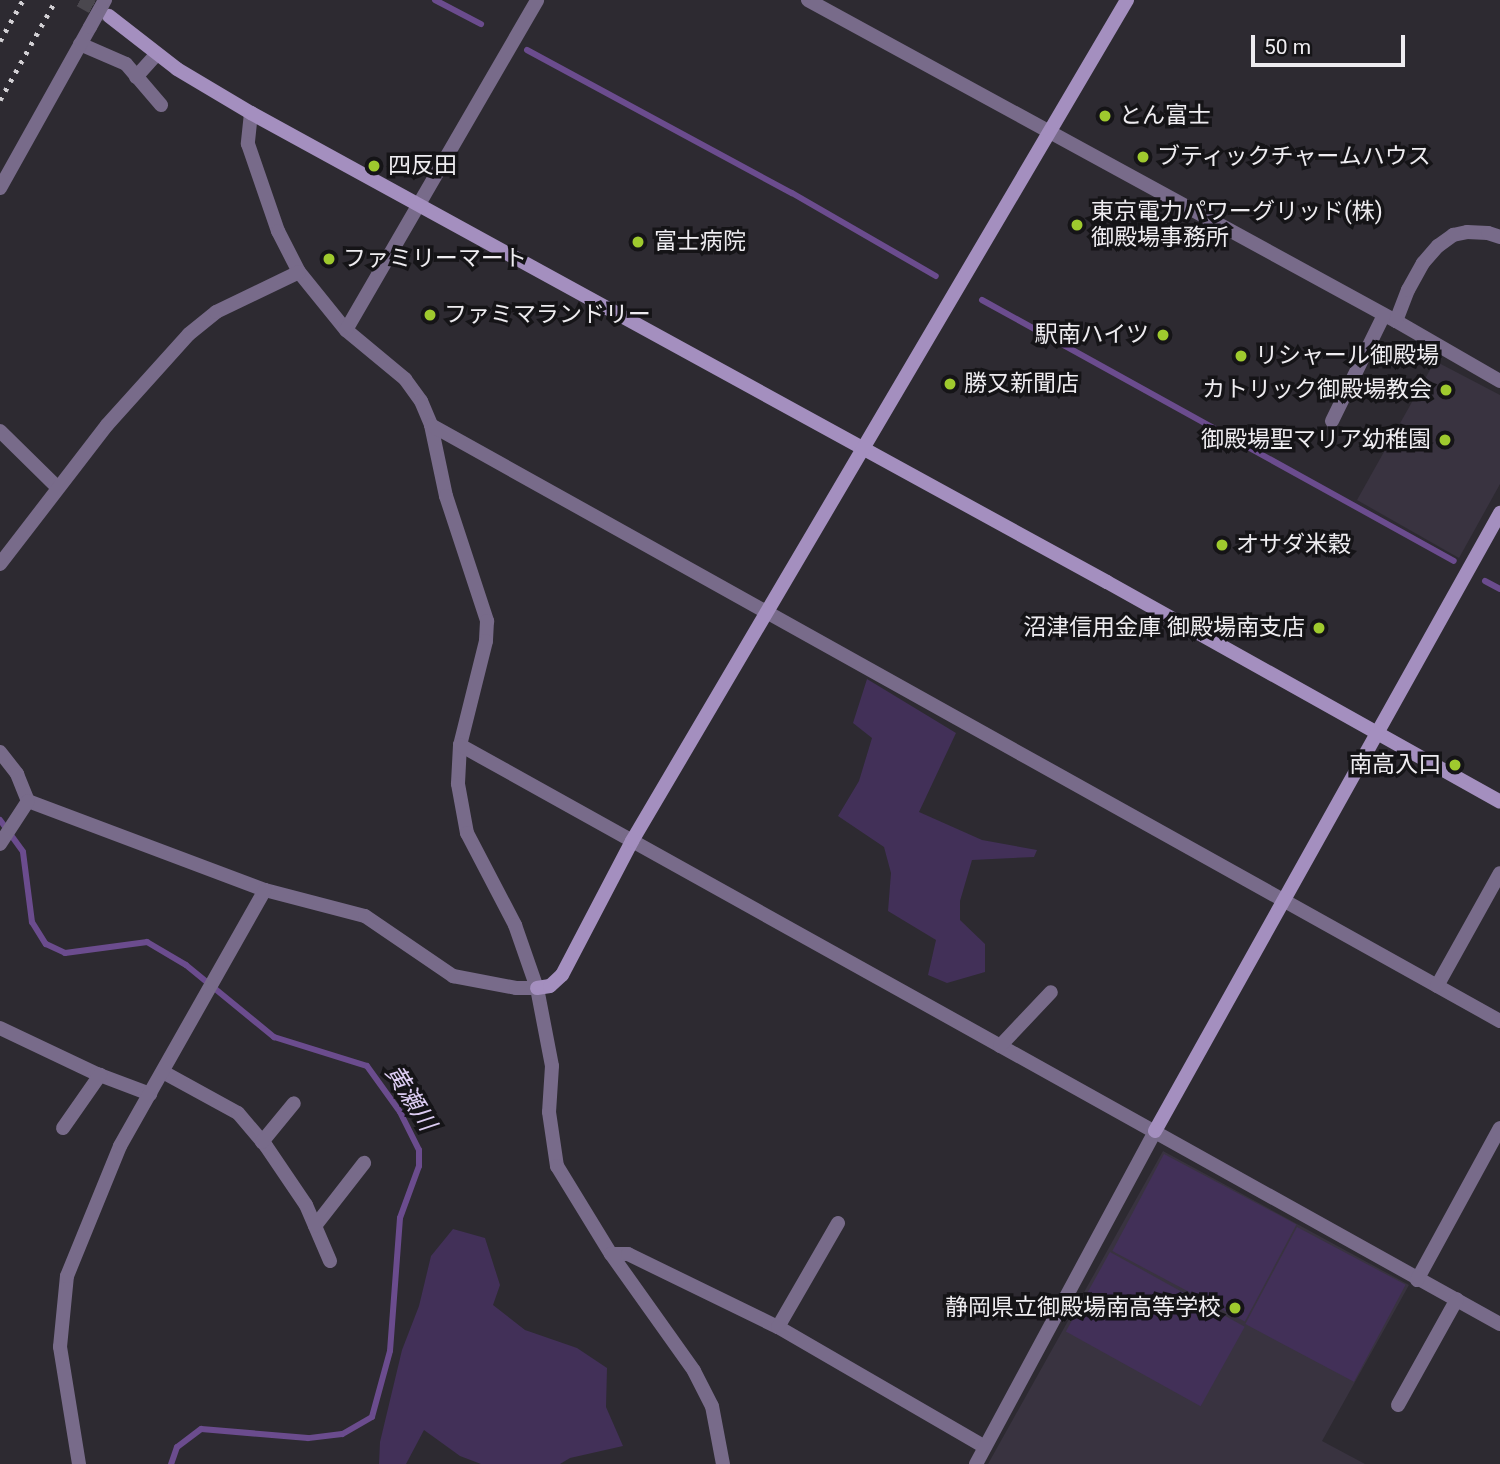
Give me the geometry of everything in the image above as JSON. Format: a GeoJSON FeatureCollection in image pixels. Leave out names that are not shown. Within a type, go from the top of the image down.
{"type":"FeatureCollection","features":[{"type":"Feature","properties":{"kind":"street"},"geometry":{"type":"LineString","coordinates":[[0,188],[105,0]]}},
{"type":"Feature","properties":{"kind":"street"},"geometry":{"type":"LineString","coordinates":[[346,330],[537,0]]}},
{"type":"Feature","properties":{"kind":"street"},"geometry":{"type":"LineString","coordinates":[[808,0],[1390,318],[1500,381]]}},
{"type":"Feature","properties":{"kind":"street"},"geometry":{"type":"LineString","coordinates":[[0,752],[17,774],[28,802],[265,890],[365,916],[453,976],[505,987],[550,986],[562,975],[632,841],[1127,0]]}},
{"type":"Feature","properties":{"kind":"street"},"geometry":{"type":"LineString","coordinates":[[108,16],[177,69],[419,208],[863,449],[1500,802]]}},
{"type":"Feature","properties":{"kind":"street"},"geometry":{"type":"LineString","coordinates":[[80,44],[126,64],[161,106]]}},
{"type":"Feature","properties":{"kind":"street"},"geometry":{"type":"LineString","coordinates":[[136,77],[157,54]]}},
{"type":"Feature","properties":{"kind":"street"},"geometry":{"type":"LineString","coordinates":[[251,113],[248,144],[278,231],[299,272],[346,330],[404,379],[421,401],[431,425],[446,496],[486,621],[486,641],[460,745],[458,784],[467,833],[515,925],[537,988],[552,1066],[549,1112],[556,1166],[611,1254],[694,1371],[712,1406],[723,1464]]}},
{"type":"Feature","properties":{"kind":"street"},"geometry":{"type":"LineString","coordinates":[[1332,421],[1423,263],[1438,246],[1453,235],[1467,232],[1489,233],[1500,237]]}},
{"type":"Feature","properties":{"kind":"street"},"geometry":{"type":"LineString","coordinates":[[0,564],[107,425],[189,334],[216,312],[299,272]]}},
{"type":"Feature","properties":{"kind":"street"},"geometry":{"type":"LineString","coordinates":[[431,425],[1500,1021]]}},
{"type":"Feature","properties":{"kind":"street"},"geometry":{"type":"LineString","coordinates":[[0,431],[58,488]]}},
{"type":"Feature","properties":{"kind":"street"},"geometry":{"type":"LineString","coordinates":[[976,1464],[1155,1131],[1500,513]]}},
{"type":"Feature","properties":{"kind":"street"},"geometry":{"type":"LineString","coordinates":[[460,745],[1500,1324]]}},
{"type":"Feature","properties":{"kind":"street"},"geometry":{"type":"LineString","coordinates":[[0,844],[28,802]]}},
{"type":"Feature","properties":{"kind":"street"},"geometry":{"type":"LineString","coordinates":[[1437,986],[1500,873]]}},
{"type":"Feature","properties":{"kind":"street"},"geometry":{"type":"LineString","coordinates":[[79,1464],[60,1347],[67,1276],[120,1146],[265,890]]}},
{"type":"Feature","properties":{"kind":"street"},"geometry":{"type":"LineString","coordinates":[[1000,1046],[1051,992]]}},
{"type":"Feature","properties":{"kind":"street"},"geometry":{"type":"LineString","coordinates":[[0,1028],[100,1075],[150,1094]]}},
{"type":"Feature","properties":{"kind":"street"},"geometry":{"type":"LineString","coordinates":[[163,1072],[238,1113],[306,1205],[330,1261]]}},
{"type":"Feature","properties":{"kind":"street"},"geometry":{"type":"LineString","coordinates":[[63,1128],[100,1075]]}},
{"type":"Feature","properties":{"kind":"street"},"geometry":{"type":"LineString","coordinates":[[262,1142],[294,1103]]}},
{"type":"Feature","properties":{"kind":"street"},"geometry":{"type":"LineString","coordinates":[[1417,1280],[1500,1128]]}},
{"type":"Feature","properties":{"kind":"street"},"geometry":{"type":"LineString","coordinates":[[315,1226],[364,1163]]}},
{"type":"Feature","properties":{"kind":"street"},"geometry":{"type":"LineString","coordinates":[[778,1326],[838,1223]]}},
{"type":"Feature","properties":{"kind":"street"},"geometry":{"type":"LineString","coordinates":[[611,1254],[628,1254],[778,1326],[985,1447]]}},
{"type":"Feature","properties":{"kind":"street"},"geometry":{"type":"LineString","coordinates":[[1398,1405],[1457,1298]]}},
{"type":"Feature","properties":{"kind":"shaded area","name":"御殿場聖マリア幼稚園"},"geometry":{"type":"Polygon","coordinates":[[[1435,361],[1500,395],[1500,484],[1459,558],[1357,500],[1435,361]]]}},
{"type":"Feature","properties":{"kind":"shaded area"},"geometry":{"type":"Polygon","coordinates":[[[867,679],[956,733],[919,812],[982,840],[1037,850],[1034,857],[972,860],[960,901],[960,920],[985,944],[985,972],[947,983],[928,975],[936,940],[888,911],[891,873],[884,847],[838,816],[859,781],[872,738],[853,723],[867,679]]]}},
{"type":"Feature","properties":{"kind":"shaded area","name":"静岡県立御殿場南高等学校"},"geometry":{"type":"Polygon","coordinates":[[[1163,1151],[1409,1285],[1322,1441],[1365,1464],[988,1464],[1163,1151]]]}},
{"type":"Feature","properties":{"kind":"shaded area"},"geometry":{"type":"Polygon","coordinates":[[[1164,1154],[1296,1224],[1245,1322],[1112,1251],[1164,1154]]]}},
{"type":"Feature","properties":{"kind":"shaded area"},"geometry":{"type":"Polygon","coordinates":[[[1297,1227],[1406,1285],[1354,1382],[1245,1324],[1297,1227]]]}},
{"type":"Feature","properties":{"kind":"shaded area"},"geometry":{"type":"Polygon","coordinates":[[[453,1229],[485,1238],[500,1285],[493,1305],[525,1330],[577,1348],[607,1368],[606,1407],[623,1446],[570,1458],[560,1464],[481,1464],[460,1456],[424,1430],[406,1464],[379,1464],[380,1442],[402,1350],[419,1306],[431,1256],[453,1229]]]}},
{"type":"Feature","properties":{"kind":"shaded area"},"geometry":{"type":"Polygon","coordinates":[[[1110,1252],[1245,1327],[1201,1406],[1066,1332],[1110,1252]]]}},
{"type":"Feature","properties":{"kind":"waterway"},"geometry":{"type":"LineString","coordinates":[[435,0],[481,24]]}},
{"type":"Feature","properties":{"kind":"waterway"},"geometry":{"type":"LineString","coordinates":[[527,50],[792,193],[936,276]]}},
{"type":"Feature","properties":{"kind":"waterway"},"geometry":{"type":"LineString","coordinates":[[982,300],[1454,561]]}},
{"type":"Feature","properties":{"kind":"waterway"},"geometry":{"type":"LineString","coordinates":[[1485,581],[1500,589]]}},
{"type":"Feature","properties":{"kind":"waterway","name":"黄瀬川"},"geometry":{"type":"LineString","coordinates":[[0,820],[23,852],[32,922],[46,944],[65,953],[147,942],[186,965],[274,1037],[367,1066],[400,1112],[419,1150],[419,1166],[400,1218],[390,1351],[372,1417],[342,1434],[308,1438],[201,1429],[177,1447],[171,1464]]}},
{"type":"Feature","properties":{"kind":"tunnel"},"geometry":{"type":"LineString","coordinates":[[80,0],[107,15]]}},
{"type":"Feature","properties":{"kind":"railway"},"geometry":{"type":"LineString","coordinates":[[0,41],[23,0]]}},
{"type":"Feature","properties":{"kind":"railway"},"geometry":{"type":"LineString","coordinates":[[0,100],[56,0]]}},
{"type":"Feature","properties":{"kind":"place","name":"とん富士"},"geometry":{"type":"Point","coordinates":[1105,116]}},
{"type":"Feature","properties":{"kind":"place","name":"ブティックチャームハウス"},"geometry":{"type":"Point","coordinates":[1143,157]}},
{"type":"Feature","properties":{"kind":"place","name":"四反田"},"geometry":{"type":"Point","coordinates":[374,166]}},
{"type":"Feature","properties":{"kind":"place","name":"東京電力パワーグリッド(株) 御殿場事務所"},"geometry":{"type":"Point","coordinates":[1077,225]}},
{"type":"Feature","properties":{"kind":"place","name":"富士病院"},"geometry":{"type":"Point","coordinates":[638,242]}},
{"type":"Feature","properties":{"kind":"place","name":"ファミリーマート"},"geometry":{"type":"Point","coordinates":[329,259]}},
{"type":"Feature","properties":{"kind":"place","name":"ファミマランドリー"},"geometry":{"type":"Point","coordinates":[430,315]}},
{"type":"Feature","properties":{"kind":"place","name":"駅南ハイツ"},"geometry":{"type":"Point","coordinates":[1163,335]}},
{"type":"Feature","properties":{"kind":"place","name":"リシャール御殿場"},"geometry":{"type":"Point","coordinates":[1241,356]}},
{"type":"Feature","properties":{"kind":"place","name":"勝又新聞店"},"geometry":{"type":"Point","coordinates":[950,384]}},
{"type":"Feature","properties":{"kind":"place","name":"カトリック御殿場教会"},"geometry":{"type":"Point","coordinates":[1446,390]}},
{"type":"Feature","properties":{"kind":"place","name":"御殿場聖マリア幼稚園"},"geometry":{"type":"Point","coordinates":[1445,440]}},
{"type":"Feature","properties":{"kind":"place","name":"オサダ米穀"},"geometry":{"type":"Point","coordinates":[1222,545]}},
{"type":"Feature","properties":{"kind":"place","name":"沼津信用金庫 御殿場南支店"},"geometry":{"type":"Point","coordinates":[1319,628]}},
{"type":"Feature","properties":{"kind":"place","name":"南高入口"},"geometry":{"type":"Point","coordinates":[1455,765]}},
{"type":"Feature","properties":{"kind":"place","name":"静岡県立御殿場南高等学校"},"geometry":{"type":"Point","coordinates":[1235,1308]}}]}
